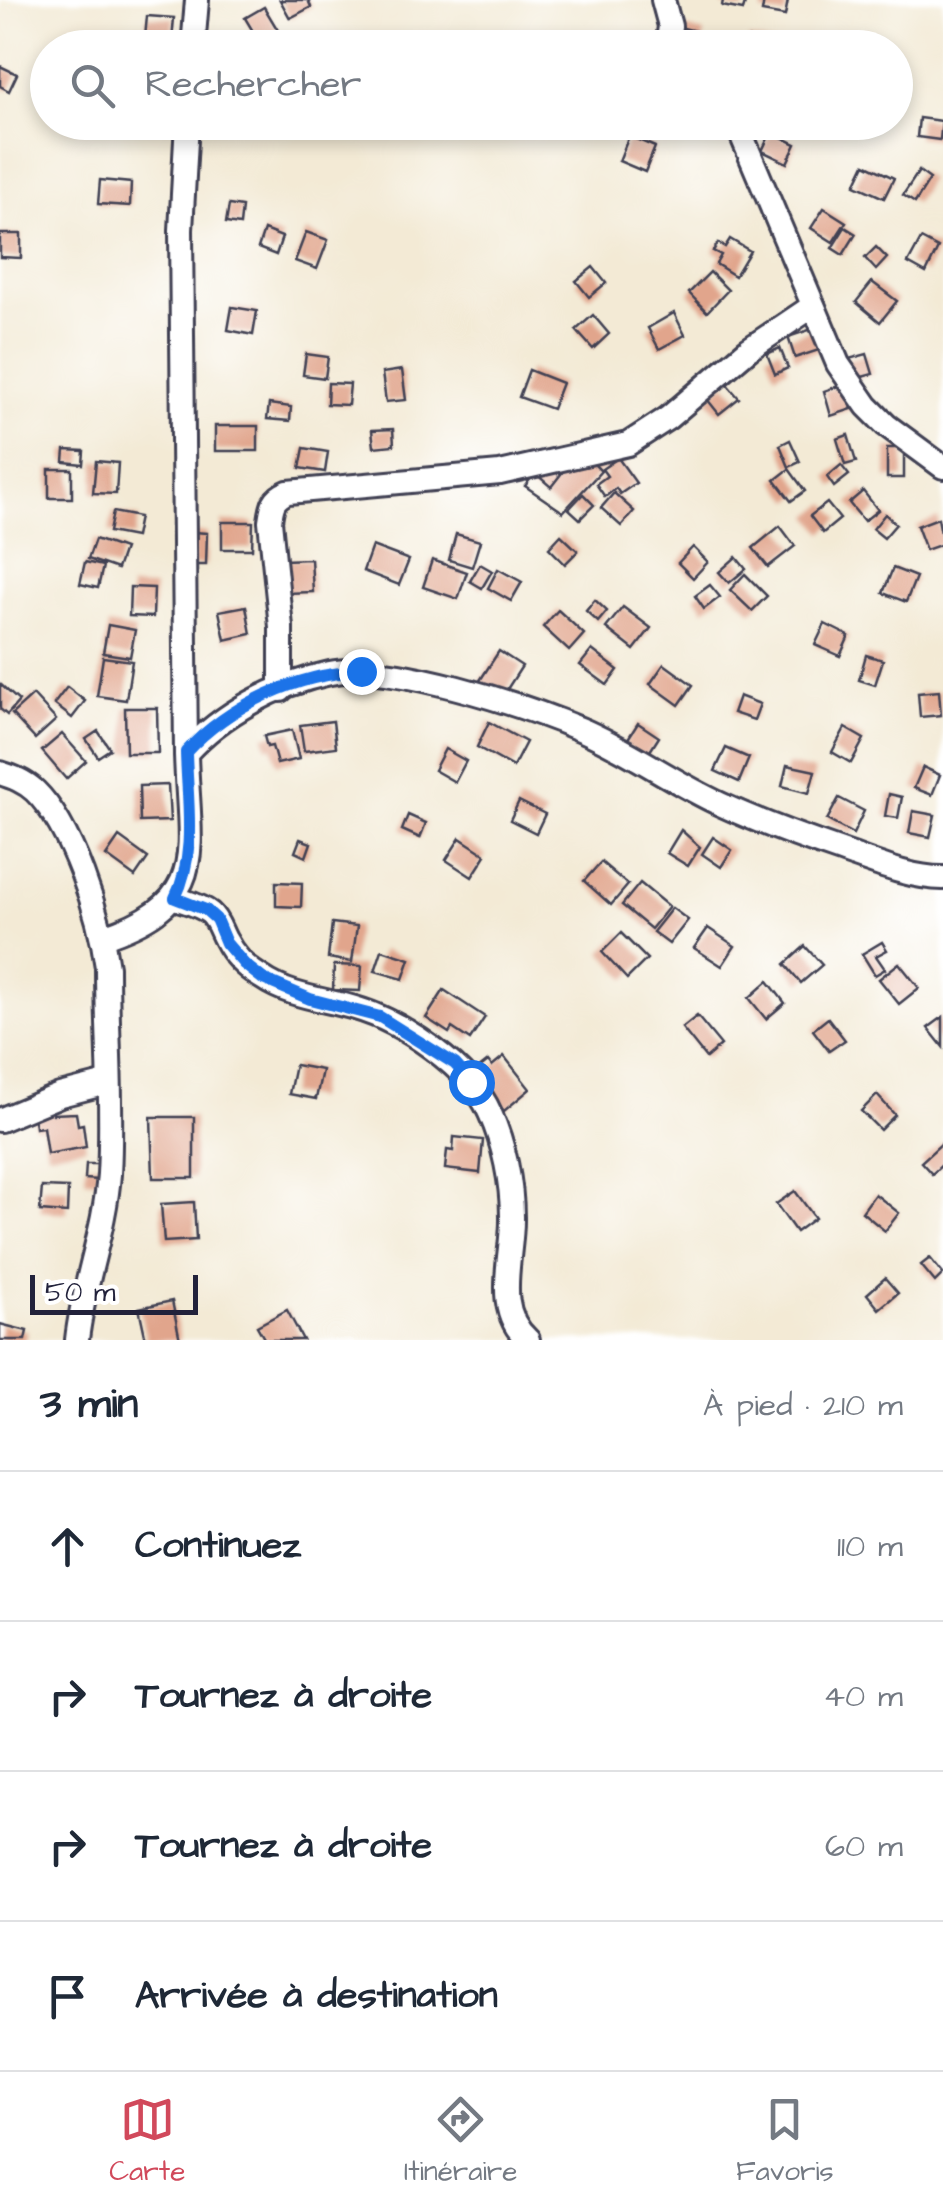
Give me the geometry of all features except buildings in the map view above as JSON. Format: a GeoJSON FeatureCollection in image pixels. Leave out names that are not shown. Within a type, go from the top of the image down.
{"type":"FeatureCollection","features":[{"type":"Feature","properties":{"kind":"street"},"geometry":{"type":"LineString","coordinates":[[195,30],[197,0]]}},
{"type":"Feature","properties":{"kind":"street"},"geometry":{"type":"LineString","coordinates":[[663,0],[669,30]]}},
{"type":"Feature","properties":{"kind":"street"},"geometry":{"type":"LineString","coordinates":[[103,936],[141,922],[175,898],[185,877],[189,854],[181,230],[187,140]]}},
{"type":"Feature","properties":{"kind":"street"},"geometry":{"type":"LineString","coordinates":[[744,140],[838,364],[867,406],[886,425],[943,467]]}},
{"type":"Feature","properties":{"kind":"street"},"geometry":{"type":"LineString","coordinates":[[281,690],[281,627],[270,521],[272,504],[278,496],[500,473],[628,444],[668,418],[749,349],[814,306]]}},
{"type":"Feature","properties":{"kind":"street"},"geometry":{"type":"LineString","coordinates":[[186,752],[208,728],[236,710],[331,672],[361,671],[460,688],[580,729],[722,805],[883,866],[943,878]]}},
{"type":"Feature","properties":{"kind":"street"},"geometry":{"type":"LineString","coordinates":[[0,773],[19,779],[36,792],[58,820],[103,936],[107,967],[109,1174],[76,1340]]}},
{"type":"Feature","properties":{"kind":"street"},"geometry":{"type":"LineString","coordinates":[[175,898],[206,910],[216,919],[226,943],[263,979],[310,999],[380,1017],[455,1064],[471,1082],[489,1109],[509,1179],[512,1218],[506,1281],[508,1307],[514,1325],[528,1340]]}},
{"type":"Feature","properties":{"kind":"street"},"geometry":{"type":"LineString","coordinates":[[0,1120],[60,1094],[107,1083]]}},
{"type":"Feature","properties":{"kind":"route"},"geometry":{"type":"LineString","coordinates":[[361,671],[331,672],[236,710],[208,728],[186,752],[189,854],[185,877],[175,898],[206,910],[216,919],[226,943],[263,979],[310,999],[380,1017],[455,1064],[471,1082]]}}]}
